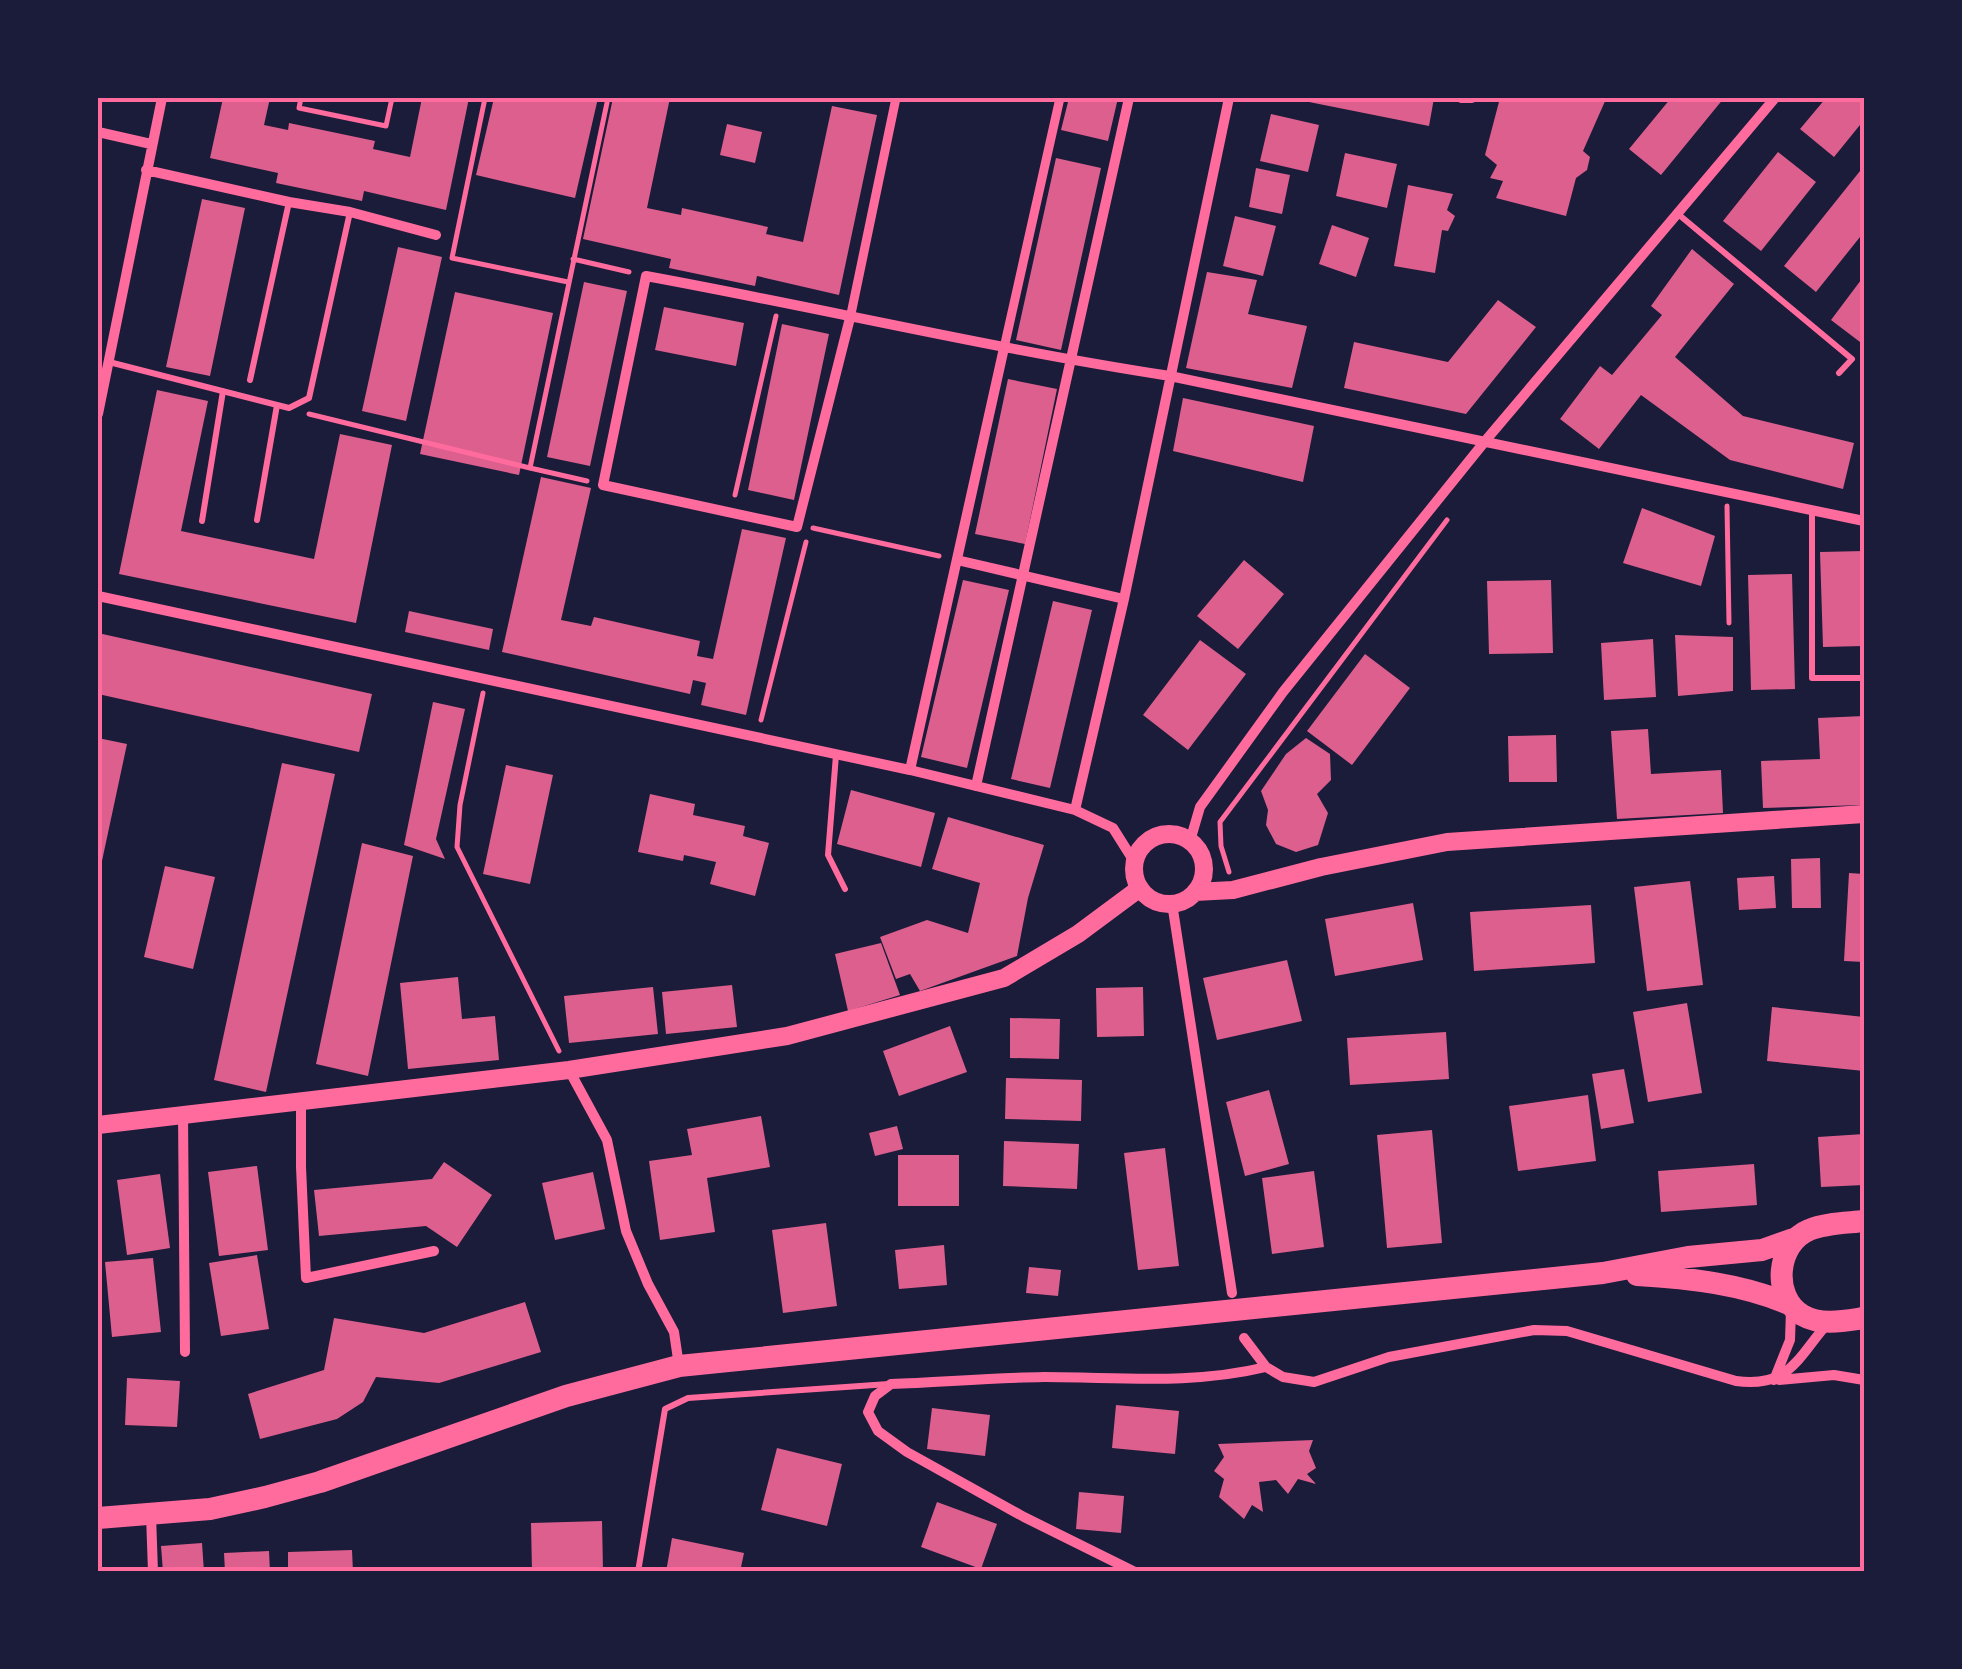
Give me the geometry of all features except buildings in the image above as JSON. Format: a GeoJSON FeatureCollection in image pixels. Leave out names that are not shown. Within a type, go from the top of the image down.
{"type":"FeatureCollection","features":[{"type":"Feature","properties":{"kind":"main road"},"geometry":{"type":"LineString","coordinates":[[98,1518],[210,1508],[320,1482],[566,1396],[679,1366],[1603,1273],[1688,1257],[1762,1250],[1794,1240],[1811,1228],[1864,1220]]}},
{"type":"Feature","properties":{"kind":"main road"},"geometry":{"type":"LineString","coordinates":[[1790,1305],[1783,1293],[1783,1259],[1794,1240]]}},
{"type":"Feature","properties":{"kind":"main road"},"geometry":{"type":"LineString","coordinates":[[1603,1273],[1704,1281],[1763,1293],[1790,1305],[1803,1316],[1851,1324]]}},
{"type":"Feature","properties":{"kind":"street"},"geometry":{"type":"LineString","coordinates":[[98,414],[162,98]]}},
{"type":"Feature","properties":{"kind":"street"},"geometry":{"type":"LineString","coordinates":[[896,98],[851,314],[797,527],[603,485],[646,276],[851,314],[1070,361],[1170,376],[1864,521]]}},
{"type":"Feature","properties":{"kind":"street"},"geometry":{"type":"LineString","coordinates":[[910,770],[1060,98]]}},
{"type":"Feature","properties":{"kind":"street"},"geometry":{"type":"LineString","coordinates":[[976,786],[1129,98]]}},
{"type":"Feature","properties":{"kind":"street"},"geometry":{"type":"LineString","coordinates":[[1075,810],[1230,98]]}},
{"type":"Feature","properties":{"kind":"street"},"geometry":{"type":"LineString","coordinates":[[1461,98],[1472,98]]}},
{"type":"Feature","properties":{"kind":"street"},"geometry":{"type":"LineString","coordinates":[[1190,841],[1200,808],[1228,765],[1486,440],[1775,98]]}},
{"type":"Feature","properties":{"kind":"street"},"geometry":{"type":"LineString","coordinates":[[98,132],[152,144]]}},
{"type":"Feature","properties":{"kind":"street"},"geometry":{"type":"LineString","coordinates":[[146,170],[350,212],[436,235]]}},
{"type":"Feature","properties":{"kind":"street"},"geometry":{"type":"LineString","coordinates":[[957,560],[1124,599]]}},
{"type":"Feature","properties":{"kind":"street"},"geometry":{"type":"LineString","coordinates":[[98,596],[910,770],[1075,810],[1113,828],[1135,863],[1140,888],[1154,900],[1172,903],[1195,892],[1233,890],[1321,867],[1447,842],[1864,814]]}},
{"type":"Feature","properties":{"kind":"street"},"geometry":{"type":"LineString","coordinates":[[1135,863],[1143,846],[1160,835],[1176,834],[1190,841],[1200,853],[1204,867],[1195,892]]}},
{"type":"Feature","properties":{"kind":"street"},"geometry":{"type":"LineString","coordinates":[[98,1126],[569,1070],[788,1036],[1004,978],[1078,934],[1140,888]]}},
{"type":"Feature","properties":{"kind":"street"},"geometry":{"type":"LineString","coordinates":[[1172,903],[1232,1293]]}},
{"type":"Feature","properties":{"kind":"street"},"geometry":{"type":"LineString","coordinates":[[569,1070],[608,1140],[626,1231],[674,1332],[679,1366]]}},
{"type":"Feature","properties":{"kind":"street"},"geometry":{"type":"LineString","coordinates":[[301,1101],[306,1278],[434,1251]]}},
{"type":"Feature","properties":{"kind":"street"},"geometry":{"type":"LineString","coordinates":[[184,1114],[185,1352]]}},
{"type":"Feature","properties":{"kind":"street"},"geometry":{"type":"LineString","coordinates":[[1773,1381],[1790,1340],[1790,1305]]}},
{"type":"Feature","properties":{"kind":"street"},"geometry":{"type":"LineString","coordinates":[[1773,1381],[1851,1324]]}},
{"type":"Feature","properties":{"kind":"street"},"geometry":{"type":"LineString","coordinates":[[1244,1338],[1266,1367],[1284,1376],[1314,1382],[1389,1358],[1534,1330],[1600,1338],[1736,1381],[1758,1384],[1834,1375],[1864,1380]]}},
{"type":"Feature","properties":{"kind":"street"},"geometry":{"type":"LineString","coordinates":[[1135,1572],[1024,1517],[907,1452],[878,1431],[868,1412],[875,1396],[890,1384],[1043,1377],[1167,1381],[1224,1378],[1266,1367]]}},
{"type":"Feature","properties":{"kind":"street"},"geometry":{"type":"LineString","coordinates":[[151,1515],[153,1572]]}},
{"type":"Feature","properties":{"kind":"lane"},"geometry":{"type":"LineString","coordinates":[[250,380],[289,202]]}},
{"type":"Feature","properties":{"kind":"lane"},"geometry":{"type":"LineString","coordinates":[[108,362],[289,408],[309,398],[350,212]]}},
{"type":"Feature","properties":{"kind":"lane"},"geometry":{"type":"LineString","coordinates":[[1677,213],[1852,360],[1839,373]]}},
{"type":"Feature","properties":{"kind":"lane"},"geometry":{"type":"LineString","coordinates":[[202,521],[223,391]]}},
{"type":"Feature","properties":{"kind":"lane"},"geometry":{"type":"LineString","coordinates":[[257,520],[276,405]]}},
{"type":"Feature","properties":{"kind":"lane"},"geometry":{"type":"LineString","coordinates":[[1812,510],[1812,678],[1864,678]]}},
{"type":"Feature","properties":{"kind":"lane"},"geometry":{"type":"LineString","coordinates":[[836,754],[828,855],[845,889]]}},
{"type":"Feature","properties":{"kind":"lane"},"geometry":{"type":"LineString","coordinates":[[638,1572],[665,1408],[688,1398],[890,1384]]}},
{"type":"Feature","properties":{"kind":"path"},"geometry":{"type":"LineString","coordinates":[[300,98],[299,108],[386,126],[392,98]]}},
{"type":"Feature","properties":{"kind":"path"},"geometry":{"type":"LineString","coordinates":[[485,98],[452,258],[568,282]]}},
{"type":"Feature","properties":{"kind":"path"},"geometry":{"type":"LineString","coordinates":[[530,468],[608,98]]}},
{"type":"Feature","properties":{"kind":"path"},"geometry":{"type":"LineString","coordinates":[[572,259],[646,276]]}},
{"type":"Feature","properties":{"kind":"path"},"geometry":{"type":"LineString","coordinates":[[730,513],[780,300]]}},
{"type":"Feature","properties":{"kind":"path"},"geometry":{"type":"LineString","coordinates":[[289,408],[603,485]]}},
{"type":"Feature","properties":{"kind":"path"},"geometry":{"type":"LineString","coordinates":[[1727,492],[1729,623]]}},
{"type":"Feature","properties":{"kind":"path"},"geometry":{"type":"LineString","coordinates":[[1233,890],[1221,846],[1220,822],[1450,516]]}},
{"type":"Feature","properties":{"kind":"path"},"geometry":{"type":"LineString","coordinates":[[797,527],[957,560]]}},
{"type":"Feature","properties":{"kind":"path"},"geometry":{"type":"LineString","coordinates":[[486,680],[460,805],[458,847],[569,1070]]}}]}
